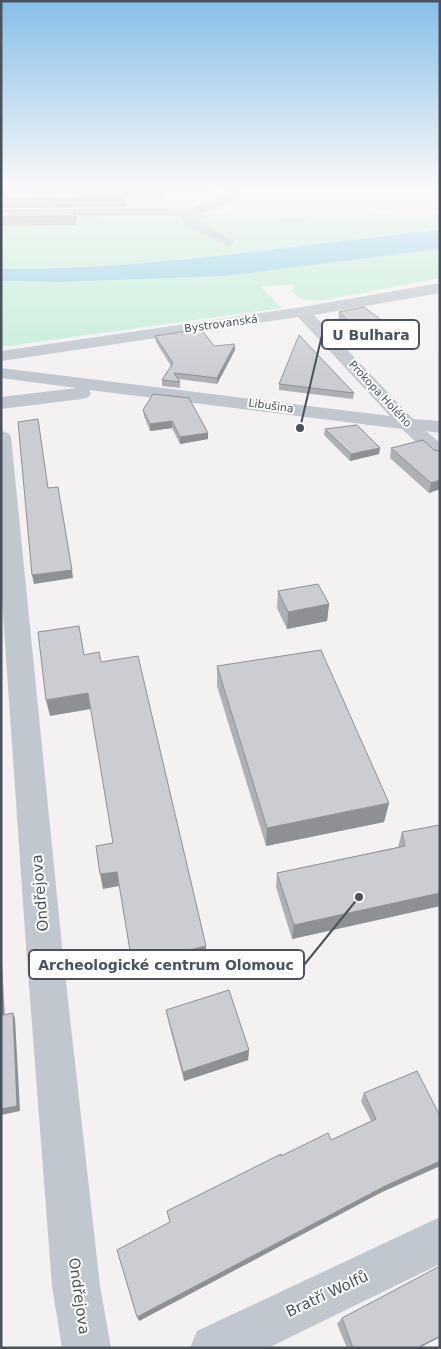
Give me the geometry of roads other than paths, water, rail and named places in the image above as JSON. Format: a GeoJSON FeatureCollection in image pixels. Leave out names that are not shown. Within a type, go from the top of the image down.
{"type":"FeatureCollection","features":[{"type":"Feature","properties":{"kind":"street","name":"Bystrovanská"},"geometry":{"type":"LineString","coordinates":[[1,356],[302,312],[440,288]]}},
{"type":"Feature","properties":{"kind":"street","name":"Prokopa Holého"},"geometry":{"type":"LineString","coordinates":[[302,312],[410,424],[419,436],[440,454]]}},
{"type":"Feature","properties":{"kind":"street","name":"Libušina"},"geometry":{"type":"LineString","coordinates":[[1,373],[440,427]]}},
{"type":"Feature","properties":{"kind":"street","name":"Libušina"},"geometry":{"type":"LineString","coordinates":[[1,403],[90,391],[102,385]]}},
{"type":"Feature","properties":{"kind":"street","name":"Ondřejova"},"geometry":{"type":"LineString","coordinates":[[1,437],[12,697],[76,1286],[86,1348]]}},
{"type":"Feature","properties":{"kind":"street","name":"Bratří Wolfů"},"geometry":{"type":"LineString","coordinates":[[214,1348],[440,1240]]}},
{"type":"Feature","properties":{"kind":"water"},"geometry":{"type":"Polygon","coordinates":[[[264,251],[425,251],[226,276],[61,282],[1,281],[1,269],[111,265],[264,251]]]}},
{"type":"Feature","properties":{"kind":"place","name":"U Bulhara"},"geometry":{"type":"Point","coordinates":[300,428]}},
{"type":"Feature","properties":{"kind":"place","name":"Archeologické centrum Olomouc"},"geometry":{"type":"Point","coordinates":[359,897]}}]}
